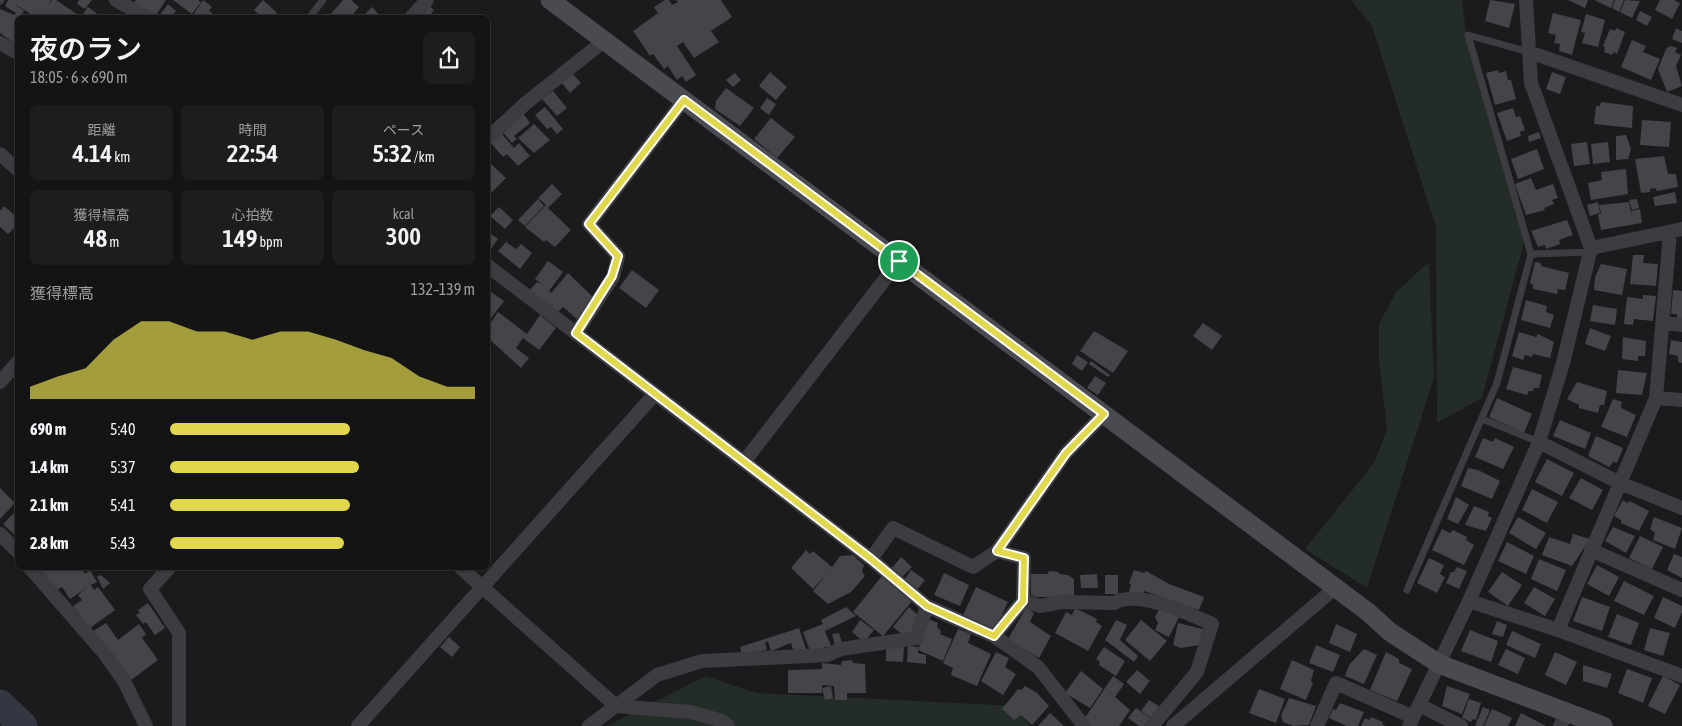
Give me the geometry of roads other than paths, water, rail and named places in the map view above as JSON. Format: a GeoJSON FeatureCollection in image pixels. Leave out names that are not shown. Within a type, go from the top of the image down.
{"type":"FeatureCollection","features":[{"type":"Feature","properties":{"kind":"street"},"geometry":{"type":"LineString","coordinates":[[414,15],[427,0]]}},
{"type":"Feature","properties":{"kind":"street"},"geometry":{"type":"LineString","coordinates":[[550,0],[1104,414],[1335,588],[1390,632],[1440,664],[1564,719],[1603,726]]}},
{"type":"Feature","properties":{"kind":"street"},"geometry":{"type":"LineString","coordinates":[[1413,716],[1440,664],[1469,601],[1539,442],[1563,363],[1590,250],[1532,83],[1526,0]]}},
{"type":"Feature","properties":{"kind":"street"},"geometry":{"type":"LineString","coordinates":[[126,2],[143,15]]}},
{"type":"Feature","properties":{"kind":"street"},"geometry":{"type":"LineString","coordinates":[[490,136],[526,103],[604,41]]}},
{"type":"Feature","properties":{"kind":"street"},"geometry":{"type":"LineString","coordinates":[[0,43],[15,51]]}},
{"type":"Feature","properties":{"kind":"street"},"geometry":{"type":"LineString","coordinates":[[1529,52],[1682,105]]}},
{"type":"Feature","properties":{"kind":"street"},"geometry":{"type":"LineString","coordinates":[[576,333],[612,276],[618,256],[589,224],[684,100]]}},
{"type":"Feature","properties":{"kind":"street"},"geometry":{"type":"LineString","coordinates":[[0,154],[15,167]]}},
{"type":"Feature","properties":{"kind":"street"},"geometry":{"type":"LineString","coordinates":[[1558,630],[1656,398],[1663,324],[1676,230],[1590,250]]}},
{"type":"Feature","properties":{"kind":"street"},"geometry":{"type":"LineString","coordinates":[[744,462],[899,261]]}},
{"type":"Feature","properties":{"kind":"street"},"geometry":{"type":"LineString","coordinates":[[490,268],[654,395],[871,559],[927,606],[994,636],[1038,667],[1084,726]]}},
{"type":"Feature","properties":{"kind":"street"},"geometry":{"type":"LineString","coordinates":[[1663,324],[1682,325]]}},
{"type":"Feature","properties":{"kind":"street"},"geometry":{"type":"LineString","coordinates":[[0,382],[15,365]]}},
{"type":"Feature","properties":{"kind":"street"},"geometry":{"type":"LineString","coordinates":[[358,726],[654,395]]}},
{"type":"Feature","properties":{"kind":"street"},"geometry":{"type":"LineString","coordinates":[[1656,398],[1682,400]]}},
{"type":"Feature","properties":{"kind":"street"},"geometry":{"type":"LineString","coordinates":[[871,559],[893,528],[973,567],[997,551],[1066,453],[1104,414]]}},
{"type":"Feature","properties":{"kind":"street"},"geometry":{"type":"LineString","coordinates":[[1539,442],[1620,483],[1682,508]]}},
{"type":"Feature","properties":{"kind":"street"},"geometry":{"type":"LineString","coordinates":[[0,534],[15,549]]}},
{"type":"Feature","properties":{"kind":"street"},"geometry":{"type":"LineString","coordinates":[[1591,550],[1682,590]]}},
{"type":"Feature","properties":{"kind":"street"},"geometry":{"type":"LineString","coordinates":[[994,636],[1023,601],[1024,558],[997,551]]}},
{"type":"Feature","properties":{"kind":"street"},"geometry":{"type":"LineString","coordinates":[[32,570],[104,653],[124,681],[146,726]]}},
{"type":"Feature","properties":{"kind":"street"},"geometry":{"type":"LineString","coordinates":[[167,570],[150,589],[179,633],[179,726]]}},
{"type":"Feature","properties":{"kind":"street"},"geometry":{"type":"LineString","coordinates":[[463,570],[616,706],[691,712],[722,721],[728,726]]}},
{"type":"Feature","properties":{"kind":"street"},"geometry":{"type":"LineString","coordinates":[[1173,726],[1335,588]]}},
{"type":"Feature","properties":{"kind":"street"},"geometry":{"type":"LineString","coordinates":[[1023,601],[1040,606],[1062,602],[1114,603],[1121,598],[1166,604],[1212,624],[1197,672],[1152,726]]}},
{"type":"Feature","properties":{"kind":"street"},"geometry":{"type":"LineString","coordinates":[[1469,601],[1558,630],[1682,676]]}},
{"type":"Feature","properties":{"kind":"street"},"geometry":{"type":"LineString","coordinates":[[589,726],[657,675],[702,661],[827,655],[841,649],[916,638],[927,606]]}},
{"type":"Feature","properties":{"kind":"street"},"geometry":{"type":"LineString","coordinates":[[1317,726],[1336,683],[1413,716],[1461,726]]}},
{"type":"Feature","properties":{"kind":"lane"},"geometry":{"type":"LineString","coordinates":[[312,15],[324,0]]}},
{"type":"Feature","properties":{"kind":"lane"},"geometry":{"type":"LineString","coordinates":[[1407,590],[1497,383],[1531,254],[1468,36],[1529,52]]}},
{"type":"Feature","properties":{"kind":"lane"},"geometry":{"type":"LineString","coordinates":[[1531,254],[1590,250]]}},
{"type":"Feature","properties":{"kind":"lane"},"geometry":{"type":"LineString","coordinates":[[1482,420],[1539,442]]}},
{"type":"Feature","properties":{"kind":"waterway"},"geometry":{"type":"LineString","coordinates":[[0,704],[23,726]]}}]}
